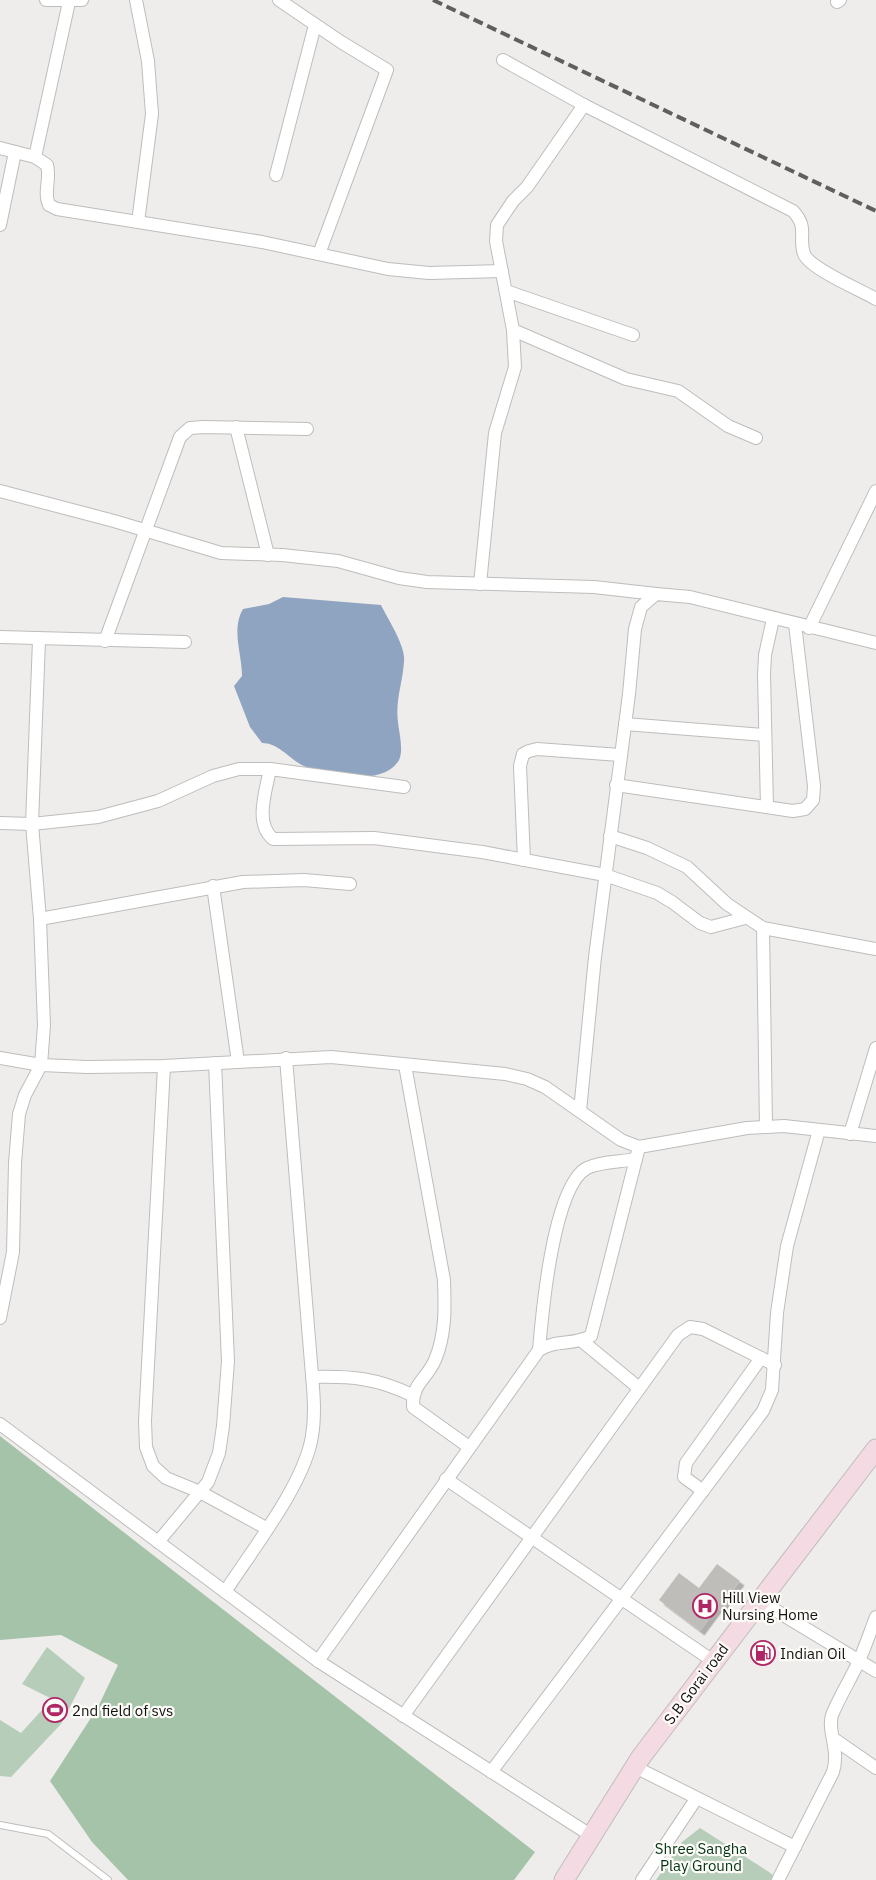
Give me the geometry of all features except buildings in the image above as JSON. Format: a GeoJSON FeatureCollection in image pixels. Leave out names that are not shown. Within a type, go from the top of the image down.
{"type":"FeatureCollection","features":[{"type":"Feature","properties":{"kind":"street"},"geometry":{"type":"LineString","coordinates":[[46,0],[69,2],[82,0]]}},
{"type":"Feature","properties":{"kind":"street"},"geometry":{"type":"LineString","coordinates":[[136,0],[148,61],[152,114],[138,222]]}},
{"type":"Feature","properties":{"kind":"street"},"geometry":{"type":"LineString","coordinates":[[279,0],[387,70],[319,254]]}},
{"type":"Feature","properties":{"kind":"street"},"geometry":{"type":"LineString","coordinates":[[34,157],[69,2]]}},
{"type":"Feature","properties":{"kind":"street"},"geometry":{"type":"LineString","coordinates":[[276,175],[315,25]]}},
{"type":"Feature","properties":{"kind":"street"},"geometry":{"type":"LineString","coordinates":[[503,60],[584,105],[793,212],[801,219],[804,229],[804,255],[813,265],[876,298]]}},
{"type":"Feature","properties":{"kind":"street"},"geometry":{"type":"LineString","coordinates":[[480,584],[495,433],[515,367],[513,330],[496,242],[497,225],[505,212],[527,187],[584,105]]}},
{"type":"Feature","properties":{"kind":"street"},"geometry":{"type":"LineString","coordinates":[[0,148],[34,157],[47,165],[50,173],[46,198],[49,205],[57,209],[262,242],[411,272],[502,271]]}},
{"type":"Feature","properties":{"kind":"street"},"geometry":{"type":"LineString","coordinates":[[0,225],[15,152]]}},
{"type":"Feature","properties":{"kind":"street"},"geometry":{"type":"LineString","coordinates":[[506,291],[633,335]]}},
{"type":"Feature","properties":{"kind":"street"},"geometry":{"type":"LineString","coordinates":[[513,330],[626,379],[678,392],[732,429],[756,438]]}},
{"type":"Feature","properties":{"kind":"street"},"geometry":{"type":"LineString","coordinates":[[236,427],[268,555]]}},
{"type":"Feature","properties":{"kind":"street"},"geometry":{"type":"LineString","coordinates":[[104,641],[180,437],[190,428],[307,429]]}},
{"type":"Feature","properties":{"kind":"street"},"geometry":{"type":"LineString","coordinates":[[0,491],[221,553],[338,561],[399,578],[427,582],[594,588],[690,597],[809,628],[876,643]]}},
{"type":"Feature","properties":{"kind":"street"},"geometry":{"type":"LineString","coordinates":[[809,628],[876,491]]}},
{"type":"Feature","properties":{"kind":"street"},"geometry":{"type":"LineString","coordinates":[[580,1111],[605,875],[625,724],[635,629],[641,607],[656,594]]}},
{"type":"Feature","properties":{"kind":"street"},"geometry":{"type":"LineString","coordinates":[[767,807],[765,735],[766,655],[773,619]]}},
{"type":"Feature","properties":{"kind":"street"},"geometry":{"type":"LineString","coordinates":[[616,785],[793,811],[806,809],[813,800],[814,786],[795,624]]}},
{"type":"Feature","properties":{"kind":"street"},"geometry":{"type":"LineString","coordinates":[[0,637],[38,640],[185,642]]}},
{"type":"Feature","properties":{"kind":"street"},"geometry":{"type":"LineString","coordinates":[[0,1318],[13,1252],[15,1162],[19,1114],[25,1095],[42,1065],[44,1025],[40,919],[32,824],[38,640]]}},
{"type":"Feature","properties":{"kind":"street"},"geometry":{"type":"LineString","coordinates":[[625,724],[765,735]]}},
{"type":"Feature","properties":{"kind":"street"},"geometry":{"type":"LineString","coordinates":[[524,860],[520,766],[523,754],[529,750],[537,750],[620,755]]}},
{"type":"Feature","properties":{"kind":"street"},"geometry":{"type":"LineString","coordinates":[[270,769],[262,820],[265,833],[273,839],[374,838],[447,846],[605,875],[657,893],[700,923],[711,927],[745,918]]}},
{"type":"Feature","properties":{"kind":"street"},"geometry":{"type":"LineString","coordinates":[[0,823],[32,824],[98,818],[158,801],[213,776],[239,770],[270,769],[404,787]]}},
{"type":"Feature","properties":{"kind":"street"},"geometry":{"type":"LineString","coordinates":[[610,836],[647,848],[687,867],[745,918],[763,928],[876,949]]}},
{"type":"Feature","properties":{"kind":"street"},"geometry":{"type":"LineString","coordinates":[[40,919],[213,886],[273,880],[350,884]]}},
{"type":"Feature","properties":{"kind":"street"},"geometry":{"type":"LineString","coordinates":[[213,886],[238,1062]]}},
{"type":"Feature","properties":{"kind":"street"},"geometry":{"type":"LineString","coordinates":[[763,928],[766,1127]]}},
{"type":"Feature","properties":{"kind":"street"},"geometry":{"type":"LineString","coordinates":[[850,1134],[876,1048]]}},
{"type":"Feature","properties":{"kind":"street"},"geometry":{"type":"LineString","coordinates":[[0,1058],[42,1065],[87,1067],[164,1066],[286,1058],[331,1058],[505,1074],[527,1079],[545,1087],[638,1153]]}},
{"type":"Feature","properties":{"kind":"street"},"geometry":{"type":"LineString","coordinates":[[225,1592],[305,1464],[313,1435],[312,1377],[286,1058]]}},
{"type":"Feature","properties":{"kind":"street"},"geometry":{"type":"LineString","coordinates":[[158,1542],[208,1482],[220,1453],[228,1361],[215,1063]]}},
{"type":"Feature","properties":{"kind":"street"},"geometry":{"type":"LineString","coordinates":[[405,1065],[444,1280],[446,1310],[441,1342],[434,1362],[412,1395],[413,1407],[469,1447]]}},
{"type":"Feature","properties":{"kind":"street"},"geometry":{"type":"LineString","coordinates":[[164,1066],[145,1421],[146,1447],[153,1466],[166,1478],[200,1492],[266,1528]]}},
{"type":"Feature","properties":{"kind":"street"},"geometry":{"type":"LineString","coordinates":[[539,1350],[549,1260],[576,1178],[586,1169],[638,1153],[747,1128],[784,1126],[876,1136]]}},
{"type":"Feature","properties":{"kind":"street"},"geometry":{"type":"LineString","coordinates":[[491,1772],[763,1410],[772,1390],[777,1313],[787,1246],[819,1130]]}},
{"type":"Feature","properties":{"kind":"street"},"geometry":{"type":"LineString","coordinates":[[318,1661],[539,1350],[550,1343],[582,1341],[591,1336],[638,1153]]}},
{"type":"Feature","properties":{"kind":"street"},"geometry":{"type":"LineString","coordinates":[[403,1716],[678,1336],[690,1327],[703,1329],[775,1365]]}},
{"type":"Feature","properties":{"kind":"street"},"geometry":{"type":"LineString","coordinates":[[582,1341],[639,1388]]}},
{"type":"Feature","properties":{"kind":"street"},"geometry":{"type":"LineString","coordinates":[[703,1491],[684,1477],[686,1463],[760,1358]]}},
{"type":"Feature","properties":{"kind":"street"},"geometry":{"type":"LineString","coordinates":[[312,1377],[356,1376],[391,1384],[412,1395]]}},
{"type":"Feature","properties":{"kind":"street"},"geometry":{"type":"LineString","coordinates":[[0,1424],[318,1661],[592,1836]]}},
{"type":"Feature","properties":{"kind":"street","name":"S.B Gorai road"},"geometry":{"type":"LineString","coordinates":[[564,1880],[635,1767],[876,1449]]}},
{"type":"Feature","properties":{"kind":"street"},"geometry":{"type":"LineString","coordinates":[[446,1479],[713,1662]]}},
{"type":"Feature","properties":{"kind":"street"},"geometry":{"type":"LineString","coordinates":[[760,1601],[876,1671]]}},
{"type":"Feature","properties":{"kind":"street"},"geometry":{"type":"LineString","coordinates":[[778,1880],[833,1772],[836,1761],[831,1727],[832,1716],[859,1661],[876,1617]]}},
{"type":"Feature","properties":{"kind":"street"},"geometry":{"type":"LineString","coordinates":[[834,1739],[876,1768]]}},
{"type":"Feature","properties":{"kind":"street"},"geometry":{"type":"LineString","coordinates":[[635,1767],[696,1799],[795,1846]]}},
{"type":"Feature","properties":{"kind":"street"},"geometry":{"type":"LineString","coordinates":[[642,1880],[696,1799]]}},
{"type":"Feature","properties":{"kind":"lane"},"geometry":{"type":"LineString","coordinates":[[0,1825],[48,1834],[108,1880]]}},
{"type":"Feature","properties":{"kind":"green space"},"geometry":{"type":"Polygon","coordinates":[[[0,1436],[535,1852],[514,1880],[128,1880],[92,1842],[50,1781],[98,1707],[118,1665],[61,1635],[0,1640],[0,1436]]]}},
{"type":"Feature","properties":{"kind":"green space","name":"2nd field of svs"},"geometry":{"type":"Polygon","coordinates":[[[47,1647],[85,1678],[61,1724],[11,1777],[0,1776],[0,1720],[21,1733],[52,1699],[22,1684],[47,1647]]]}},
{"type":"Feature","properties":{"kind":"green space","name":"Shree Sangha Play Ground"},"geometry":{"type":"Polygon","coordinates":[[[700,1828],[779,1880],[656,1880],[682,1842],[700,1828]]]}},
{"type":"Feature","properties":{"kind":"water"},"geometry":{"type":"Polygon","coordinates":[[[283,597],[381,605],[392,625],[404,655],[397,714],[401,754],[397,763],[389,770],[378,775],[352,777],[314,770],[299,763],[274,746],[262,743],[250,727],[234,686],[242,676],[237,633],[240,617],[243,609],[269,604],[283,597]]]}},
{"type":"Feature","properties":{"kind":"railway"},"geometry":{"type":"LineString","coordinates":[[433,0],[876,211]]}},
{"type":"Feature","properties":{"kind":"place","name":"Hill View Nursing Home"},"geometry":{"type":"Point","coordinates":[705,1606]}},
{"type":"Feature","properties":{"kind":"place","name":"Indian Oil"},"geometry":{"type":"Point","coordinates":[763,1653]}},
{"type":"Feature","properties":{"kind":"place","name":"2nd field of svs"},"geometry":{"type":"Point","coordinates":[55,1710]}}]}
